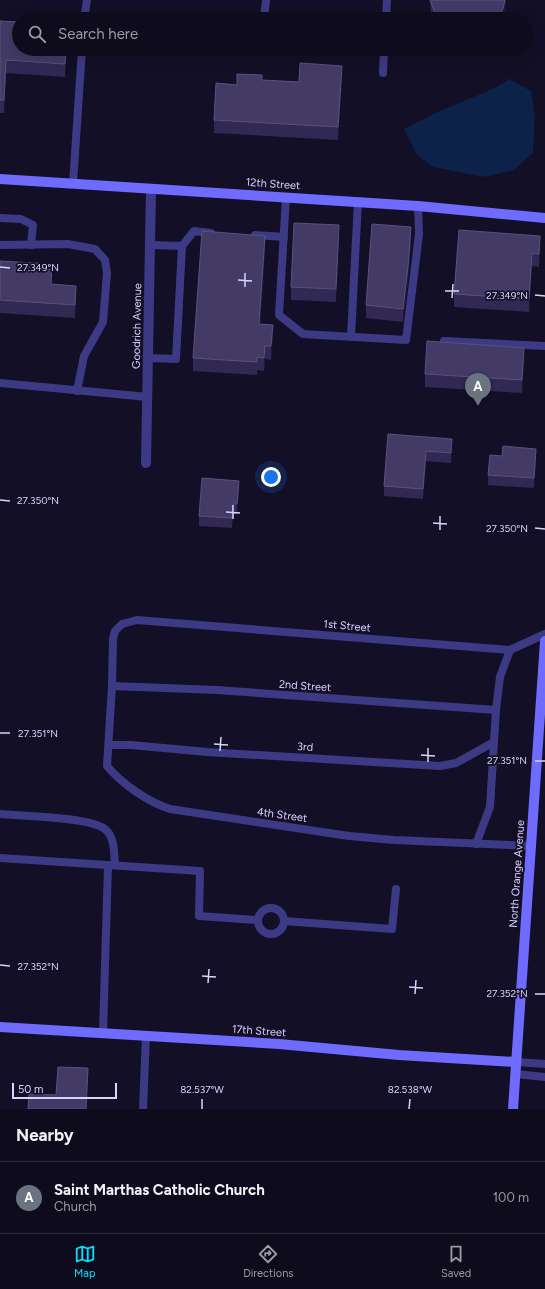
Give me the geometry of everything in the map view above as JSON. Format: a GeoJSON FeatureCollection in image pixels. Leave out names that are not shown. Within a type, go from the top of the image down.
{"type":"FeatureCollection","features":[{"type":"Feature","properties":{"kind":"street","name":"12th Street"},"geometry":{"type":"LineString","coordinates":[[0,179],[418,206],[545,218]]}},
{"type":"Feature","properties":{"kind":"street","name":"Goodrich Avenue"},"geometry":{"type":"LineString","coordinates":[[146,463],[151,188]]}},
{"type":"Feature","properties":{"kind":"street","name":"North Orange Avenue"},"geometry":{"type":"LineString","coordinates":[[513,1109],[531,846],[542,744],[545,641]]}},
{"type":"Feature","properties":{"kind":"street","name":"17th Street"},"geometry":{"type":"LineString","coordinates":[[0,1027],[279,1044],[399,1055],[516,1062]]}},
{"type":"Feature","properties":{"kind":"lane"},"geometry":{"type":"LineString","coordinates":[[85,12],[87,0]]}},
{"type":"Feature","properties":{"kind":"lane"},"geometry":{"type":"LineString","coordinates":[[265,12],[266,0]]}},
{"type":"Feature","properties":{"kind":"lane"},"geometry":{"type":"LineString","coordinates":[[386,0],[386,12]]}},
{"type":"Feature","properties":{"kind":"lane"},"geometry":{"type":"LineString","coordinates":[[73,184],[82,56]]}},
{"type":"Feature","properties":{"kind":"lane"},"geometry":{"type":"LineString","coordinates":[[383,73],[384,56]]}},
{"type":"Feature","properties":{"kind":"lane"},"geometry":{"type":"LineString","coordinates":[[286,197],[279,315],[303,334],[406,340],[419,234],[418,206]]}},
{"type":"Feature","properties":{"kind":"lane"},"geometry":{"type":"LineString","coordinates":[[351,337],[358,202]]}},
{"type":"Feature","properties":{"kind":"lane"},"geometry":{"type":"LineString","coordinates":[[0,218],[21,219],[33,225],[31,245]]}},
{"type":"Feature","properties":{"kind":"lane"},"geometry":{"type":"LineString","coordinates":[[148,358],[176,359],[182,246],[194,232],[216,233]]}},
{"type":"Feature","properties":{"kind":"lane"},"geometry":{"type":"LineString","coordinates":[[246,235],[284,237]]}},
{"type":"Feature","properties":{"kind":"lane"},"geometry":{"type":"LineString","coordinates":[[0,245],[68,244],[95,249],[106,260],[107,274],[103,322],[84,356],[77,391]]}},
{"type":"Feature","properties":{"kind":"lane"},"geometry":{"type":"LineString","coordinates":[[150,245],[182,246]]}},
{"type":"Feature","properties":{"kind":"lane"},"geometry":{"type":"LineString","coordinates":[[444,341],[545,346]]}},
{"type":"Feature","properties":{"kind":"lane"},"geometry":{"type":"LineString","coordinates":[[0,383],[148,397]]}},
{"type":"Feature","properties":{"kind":"lane","name":"1st Street"},"geometry":{"type":"LineString","coordinates":[[122,624],[137,620],[510,650]]}},
{"type":"Feature","properties":{"kind":"lane","name":"4th Street"},"geometry":{"type":"LineString","coordinates":[[122,624],[115,631],[113,639],[112,686],[107,766],[114,774],[147,799],[160,806],[170,809],[349,836],[394,840],[531,846]]}},
{"type":"Feature","properties":{"kind":"lane"},"geometry":{"type":"LineString","coordinates":[[476,844],[490,807],[496,710],[500,677],[510,650],[545,634]]}},
{"type":"Feature","properties":{"kind":"lane","name":"2nd Street"},"geometry":{"type":"LineString","coordinates":[[112,686],[217,690],[496,710]]}},
{"type":"Feature","properties":{"kind":"lane","name":"3rd"},"geometry":{"type":"LineString","coordinates":[[109,745],[440,766],[456,763],[494,742]]}},
{"type":"Feature","properties":{"kind":"lane"},"geometry":{"type":"LineString","coordinates":[[0,814],[78,820],[95,823],[106,830],[112,840],[103,1034]]}},
{"type":"Feature","properties":{"kind":"lane"},"geometry":{"type":"LineString","coordinates":[[0,858],[200,871],[199,916],[258,920]]}},
{"type":"Feature","properties":{"kind":"lane"},"geometry":{"type":"LineString","coordinates":[[284,921],[392,929],[396,889]]}},
{"type":"Feature","properties":{"kind":"lane"},"geometry":{"type":"LineString","coordinates":[[271,908],[279,911],[284,921],[280,931],[272,935],[260,930],[258,926],[260,914],[271,908]]}},
{"type":"Feature","properties":{"kind":"lane"},"geometry":{"type":"LineString","coordinates":[[143,1109],[146,1036]]}},
{"type":"Feature","properties":{"kind":"lane"},"geometry":{"type":"LineString","coordinates":[[516,1062],[545,1064]]}},
{"type":"Feature","properties":{"kind":"lane"},"geometry":{"type":"LineString","coordinates":[[516,1074],[545,1077]]}},
{"type":"Feature","properties":{"kind":"water"},"geometry":{"type":"Polygon","coordinates":[[[509,79],[531,91],[535,118],[533,153],[514,170],[484,177],[433,167],[417,155],[404,129],[440,111],[495,88],[509,79]]]}},
{"type":"Feature","properties":{"kind":"building"},"geometry":{"type":"Polygon","coordinates":[[[430,0],[505,0],[501,12],[435,12],[430,0]]]}},
{"type":"Feature","properties":{"kind":"building"},"geometry":{"type":"Polygon","coordinates":[[[0,21],[12,22],[12,56],[66,56],[65,64],[6,60],[4,100],[0,100],[0,21]]]}},
{"type":"Feature","properties":{"kind":"building"},"geometry":{"type":"Polygon","coordinates":[[[300,63],[342,66],[338,127],[214,120],[216,83],[237,85],[237,74],[262,75],[262,80],[299,82],[300,63]]]}},
{"type":"Feature","properties":{"kind":"building"},"geometry":{"type":"Polygon","coordinates":[[[294,223],[339,225],[336,289],[291,287],[294,223]]]}},
{"type":"Feature","properties":{"kind":"building"},"geometry":{"type":"Polygon","coordinates":[[[372,224],[411,227],[403,309],[366,305],[372,224]]]}},
{"type":"Feature","properties":{"kind":"building"},"geometry":{"type":"Polygon","coordinates":[[[459,230],[540,236],[539,254],[532,253],[529,299],[454,294],[459,230]]]}},
{"type":"Feature","properties":{"kind":"building"},"geometry":{"type":"Polygon","coordinates":[[[202,231],[265,236],[259,324],[273,325],[271,346],[265,346],[264,358],[257,357],[257,362],[193,358],[202,231]]]}},
{"type":"Feature","properties":{"kind":"building"},"geometry":{"type":"Polygon","coordinates":[[[0,261],[52,264],[51,284],[76,286],[75,305],[0,300],[0,261]]]}},
{"type":"Feature","properties":{"kind":"building"},"geometry":{"type":"Polygon","coordinates":[[[427,341],[524,348],[522,380],[425,374],[427,341]]]}},
{"type":"Feature","properties":{"kind":"building"},"geometry":{"type":"Polygon","coordinates":[[[388,434],[452,439],[451,453],[426,451],[423,489],[384,486],[388,434]]]}},
{"type":"Feature","properties":{"kind":"building"},"geometry":{"type":"Polygon","coordinates":[[[503,446],[536,449],[534,478],[488,475],[490,455],[502,456],[503,446]]]}},
{"type":"Feature","properties":{"kind":"building"},"geometry":{"type":"Polygon","coordinates":[[[202,478],[239,481],[237,504],[233,504],[232,518],[199,516],[202,478]]]}},
{"type":"Feature","properties":{"kind":"building"},"geometry":{"type":"Polygon","coordinates":[[[58,1067],[88,1068],[86,1109],[28,1109],[29,1094],[56,1095],[58,1067]]]}},
{"type":"Feature","properties":{"kind":"place","name":"Saint Marthas Catholic Church"},"geometry":{"type":"Point","coordinates":[478,406]}}]}
